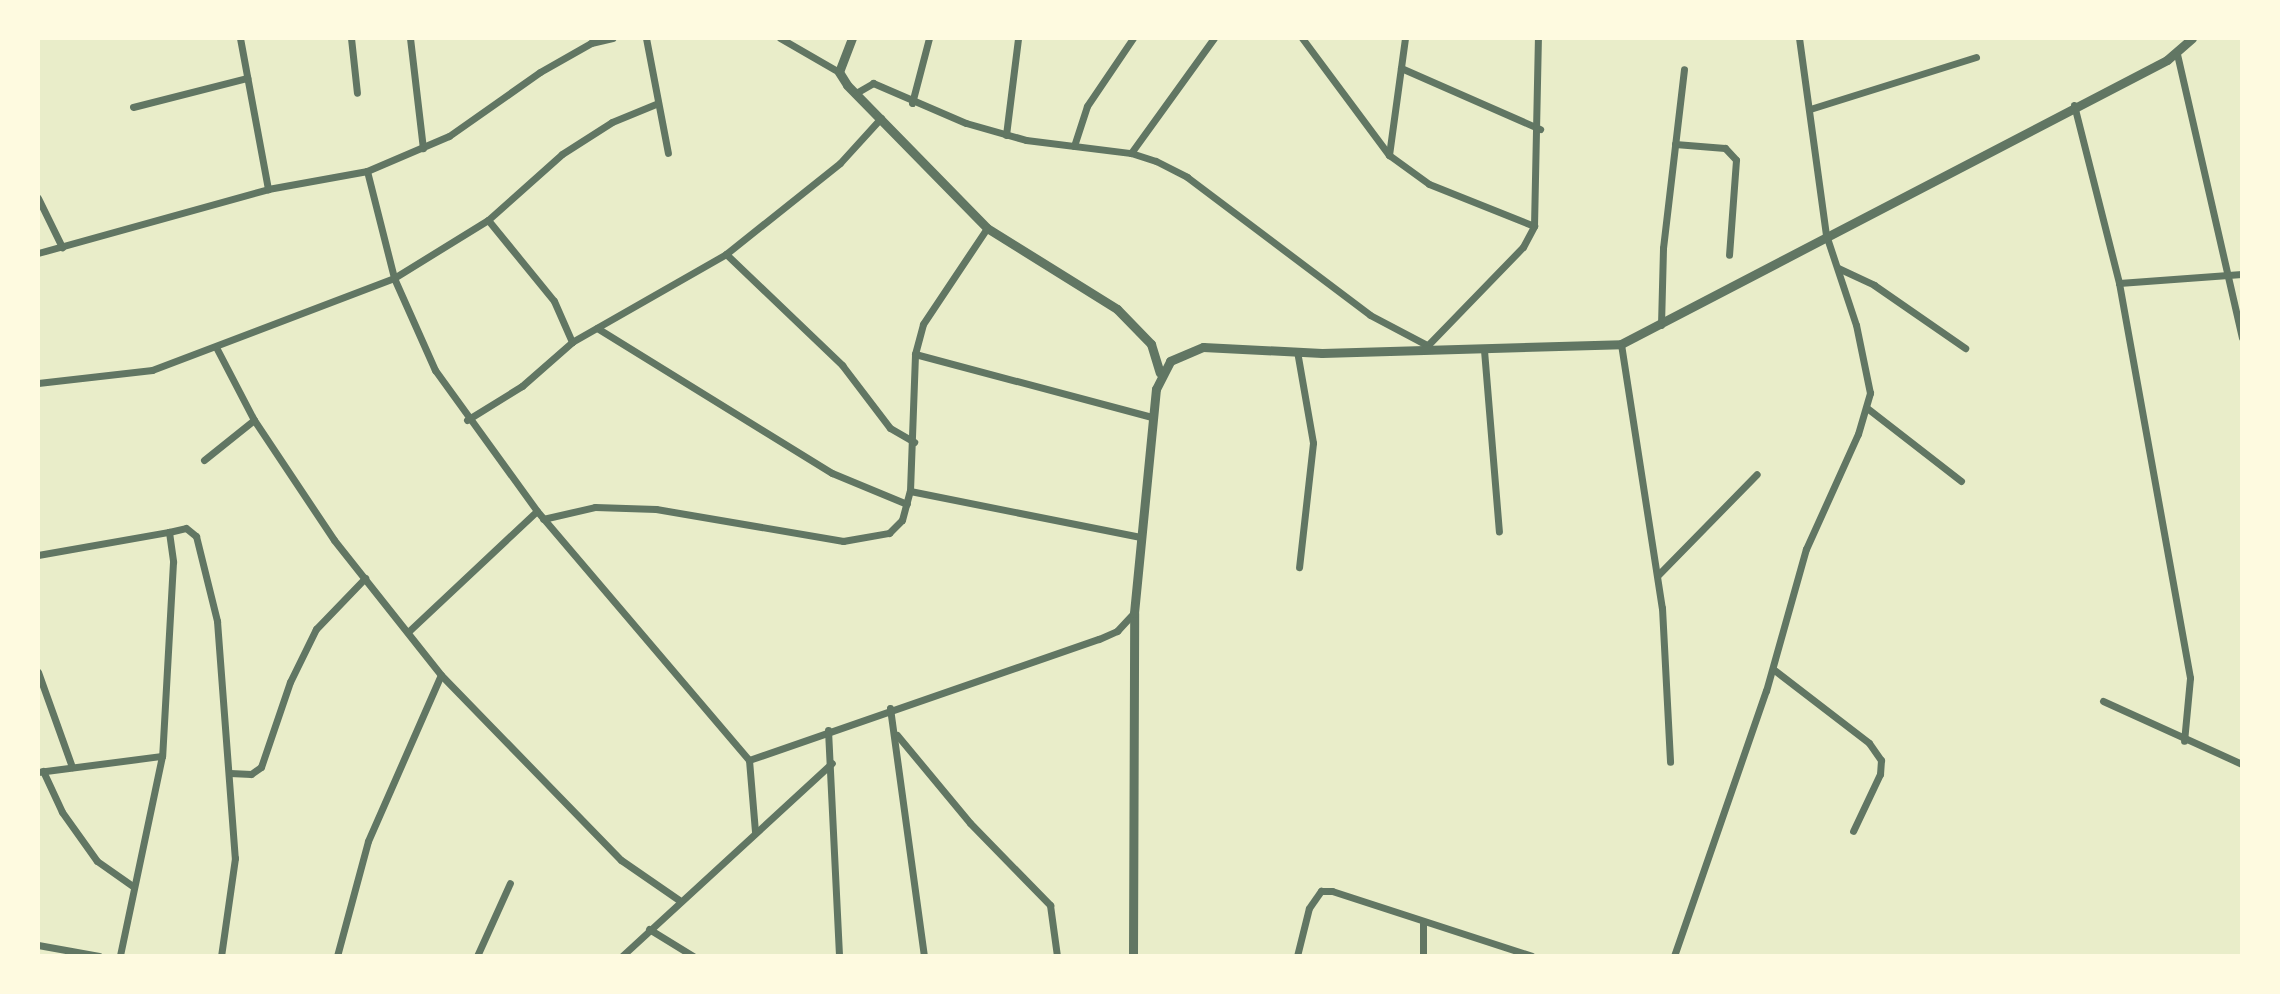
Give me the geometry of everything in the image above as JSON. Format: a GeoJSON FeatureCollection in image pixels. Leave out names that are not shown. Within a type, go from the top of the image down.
{"type":"FeatureCollection","features":[{"type":"Feature","properties":{"kind":"street"},"geometry":{"type":"LineString","coordinates":[[240,38],[268,189]]}},
{"type":"Feature","properties":{"kind":"street"},"geometry":{"type":"LineString","coordinates":[[351,38],[357,93]]}},
{"type":"Feature","properties":{"kind":"street"},"geometry":{"type":"LineString","coordinates":[[410,38],[423,148]]}},
{"type":"Feature","properties":{"kind":"street"},"geometry":{"type":"LineString","coordinates":[[38,253],[268,189],[367,171],[423,148],[484,114],[540,72],[591,43],[612,38]]}},
{"type":"Feature","properties":{"kind":"street"},"geometry":{"type":"LineString","coordinates":[[646,38],[656,104],[668,153]]}},
{"type":"Feature","properties":{"kind":"street"},"geometry":{"type":"LineString","coordinates":[[780,38],[839,72],[987,228],[1117,309],[1151,344],[1160,373],[1152,417],[1134,613],[1133,956]]}},
{"type":"Feature","properties":{"kind":"street"},"geometry":{"type":"LineString","coordinates":[[839,72],[852,38]]}},
{"type":"Feature","properties":{"kind":"street"},"geometry":{"type":"LineString","coordinates":[[912,103],[929,38]]}},
{"type":"Feature","properties":{"kind":"street"},"geometry":{"type":"LineString","coordinates":[[1006,135],[1018,38]]}},
{"type":"Feature","properties":{"kind":"street"},"geometry":{"type":"LineString","coordinates":[[1074,146],[1087,106],[1133,38]]}},
{"type":"Feature","properties":{"kind":"street"},"geometry":{"type":"LineString","coordinates":[[1131,153],[1214,38]]}},
{"type":"Feature","properties":{"kind":"street"},"geometry":{"type":"LineString","coordinates":[[1302,38],[1389,155],[1429,184],[1534,226]]}},
{"type":"Feature","properties":{"kind":"street"},"geometry":{"type":"LineString","coordinates":[[1389,155],[1405,38]]}},
{"type":"Feature","properties":{"kind":"street"},"geometry":{"type":"LineString","coordinates":[[1424,348],[1497,276],[1534,226],[1540,129],[1538,38]]}},
{"type":"Feature","properties":{"kind":"street"},"geometry":{"type":"LineString","coordinates":[[1674,956],[1773,669],[1806,549],[1867,408],[1865,360],[1826,235],[1799,38]]}},
{"type":"Feature","properties":{"kind":"street"},"geometry":{"type":"LineString","coordinates":[[1160,373],[1184,352],[1203,347],[1297,351],[1484,350],[1621,344],[1661,327],[1826,235],[2177,54],[2192,38]]}},
{"type":"Feature","properties":{"kind":"street"},"geometry":{"type":"LineString","coordinates":[[2177,54],[2242,338]]}},
{"type":"Feature","properties":{"kind":"street"},"geometry":{"type":"LineString","coordinates":[[1810,109],[1976,57]]}},
{"type":"Feature","properties":{"kind":"street"},"geometry":{"type":"LineString","coordinates":[[1401,68],[1540,129]]}},
{"type":"Feature","properties":{"kind":"street"},"geometry":{"type":"LineString","coordinates":[[1661,327],[1663,248],[1684,69]]}},
{"type":"Feature","properties":{"kind":"street"},"geometry":{"type":"LineString","coordinates":[[133,107],[247,78]]}},
{"type":"Feature","properties":{"kind":"street"},"geometry":{"type":"LineString","coordinates":[[856,93],[873,83],[912,103],[1006,135],[1131,153],[1187,177],[1332,289],[1424,348]]}},
{"type":"Feature","properties":{"kind":"street"},"geometry":{"type":"LineString","coordinates":[[38,383],[152,370],[217,349],[394,278],[488,220],[562,154],[612,122],[656,104]]}},
{"type":"Feature","properties":{"kind":"street"},"geometry":{"type":"LineString","coordinates":[[2074,105],[2119,283],[2190,678],[2184,741]]}},
{"type":"Feature","properties":{"kind":"street"},"geometry":{"type":"LineString","coordinates":[[467,420],[522,386],[572,342],[726,254],[840,163],[881,118]]}},
{"type":"Feature","properties":{"kind":"street"},"geometry":{"type":"LineString","coordinates":[[1675,144],[1725,148],[1736,160],[1729,255]]}},
{"type":"Feature","properties":{"kind":"street"},"geometry":{"type":"LineString","coordinates":[[367,171],[394,278],[435,370],[467,420],[543,519],[731,732],[749,760],[755,832]]}},
{"type":"Feature","properties":{"kind":"street"},"geometry":{"type":"LineString","coordinates":[[38,198],[62,247]]}},
{"type":"Feature","properties":{"kind":"street"},"geometry":{"type":"LineString","coordinates":[[488,220],[554,301],[572,342]]}},
{"type":"Feature","properties":{"kind":"street"},"geometry":{"type":"LineString","coordinates":[[543,519],[595,507],[656,509],[843,541],[889,533],[907,504],[910,491],[915,354],[940,293],[987,228]]}},
{"type":"Feature","properties":{"kind":"street"},"geometry":{"type":"LineString","coordinates":[[726,254],[842,365],[890,428],[914,442]]}},
{"type":"Feature","properties":{"kind":"street"},"geometry":{"type":"LineString","coordinates":[[1838,268],[1874,285],[1965,348]]}},
{"type":"Feature","properties":{"kind":"street"},"geometry":{"type":"LineString","coordinates":[[2119,283],[2242,274]]}},
{"type":"Feature","properties":{"kind":"street"},"geometry":{"type":"LineString","coordinates":[[597,328],[832,473],[907,504]]}},
{"type":"Feature","properties":{"kind":"street"},"geometry":{"type":"LineString","coordinates":[[1621,344],[1658,575],[1670,762]]}},
{"type":"Feature","properties":{"kind":"street"},"geometry":{"type":"LineString","coordinates":[[217,349],[254,420],[334,540],[441,675],[621,860],[679,900]]}},
{"type":"Feature","properties":{"kind":"street"},"geometry":{"type":"LineString","coordinates":[[1484,350],[1499,531]]}},
{"type":"Feature","properties":{"kind":"street"},"geometry":{"type":"LineString","coordinates":[[1297,351],[1313,443],[1299,567]]}},
{"type":"Feature","properties":{"kind":"street"},"geometry":{"type":"LineString","coordinates":[[915,354],[1152,417]]}},
{"type":"Feature","properties":{"kind":"street"},"geometry":{"type":"LineString","coordinates":[[1867,408],[1961,481]]}},
{"type":"Feature","properties":{"kind":"street"},"geometry":{"type":"LineString","coordinates":[[204,460],[254,420]]}},
{"type":"Feature","properties":{"kind":"street"},"geometry":{"type":"LineString","coordinates":[[1658,575],[1757,474]]}},
{"type":"Feature","properties":{"kind":"street"},"geometry":{"type":"LineString","coordinates":[[910,491],[1140,537]]}},
{"type":"Feature","properties":{"kind":"street"},"geometry":{"type":"LineString","coordinates":[[409,631],[537,511]]}},
{"type":"Feature","properties":{"kind":"street"},"geometry":{"type":"LineString","coordinates":[[38,555],[191,530],[209,583],[230,773],[235,858],[221,956]]}},
{"type":"Feature","properties":{"kind":"street"},"geometry":{"type":"LineString","coordinates":[[120,956],[162,756],[173,562],[169,532]]}},
{"type":"Feature","properties":{"kind":"street"},"geometry":{"type":"LineString","coordinates":[[230,773],[251,774],[261,767],[290,682],[316,629],[365,578]]}},
{"type":"Feature","properties":{"kind":"street"},"geometry":{"type":"LineString","coordinates":[[749,760],[890,708],[1099,639],[1117,631],[1134,613]]}},
{"type":"Feature","properties":{"kind":"street"},"geometry":{"type":"LineString","coordinates":[[1773,669],[1869,743],[1881,760],[1880,774],[1853,831]]}},
{"type":"Feature","properties":{"kind":"street"},"geometry":{"type":"LineString","coordinates":[[38,672],[72,767]]}},
{"type":"Feature","properties":{"kind":"street"},"geometry":{"type":"LineString","coordinates":[[337,956],[368,841],[441,675]]}},
{"type":"Feature","properties":{"kind":"street"},"geometry":{"type":"LineString","coordinates":[[2103,701],[2184,741],[2242,764]]}},
{"type":"Feature","properties":{"kind":"street"},"geometry":{"type":"LineString","coordinates":[[890,708],[897,735],[924,956]]}},
{"type":"Feature","properties":{"kind":"street"},"geometry":{"type":"LineString","coordinates":[[828,730],[839,956]]}},
{"type":"Feature","properties":{"kind":"street"},"geometry":{"type":"LineString","coordinates":[[897,735],[970,823],[1050,905],[1057,956]]}},
{"type":"Feature","properties":{"kind":"street"},"geometry":{"type":"LineString","coordinates":[[134,887],[97,861],[62,812],[40,772],[162,756]]}},
{"type":"Feature","properties":{"kind":"street"},"geometry":{"type":"LineString","coordinates":[[622,956],[679,900],[832,763]]}},
{"type":"Feature","properties":{"kind":"street"},"geometry":{"type":"LineString","coordinates":[[477,956],[510,883]]}},
{"type":"Feature","properties":{"kind":"street"},"geometry":{"type":"LineString","coordinates":[[1297,956],[1309,908],[1321,891],[1532,956]]}},
{"type":"Feature","properties":{"kind":"street"},"geometry":{"type":"LineString","coordinates":[[1423,923],[1423,956]]}},
{"type":"Feature","properties":{"kind":"street"},"geometry":{"type":"LineString","coordinates":[[649,929],[693,956]]}},
{"type":"Feature","properties":{"kind":"street"},"geometry":{"type":"LineString","coordinates":[[38,945],[99,956]]}}]}
